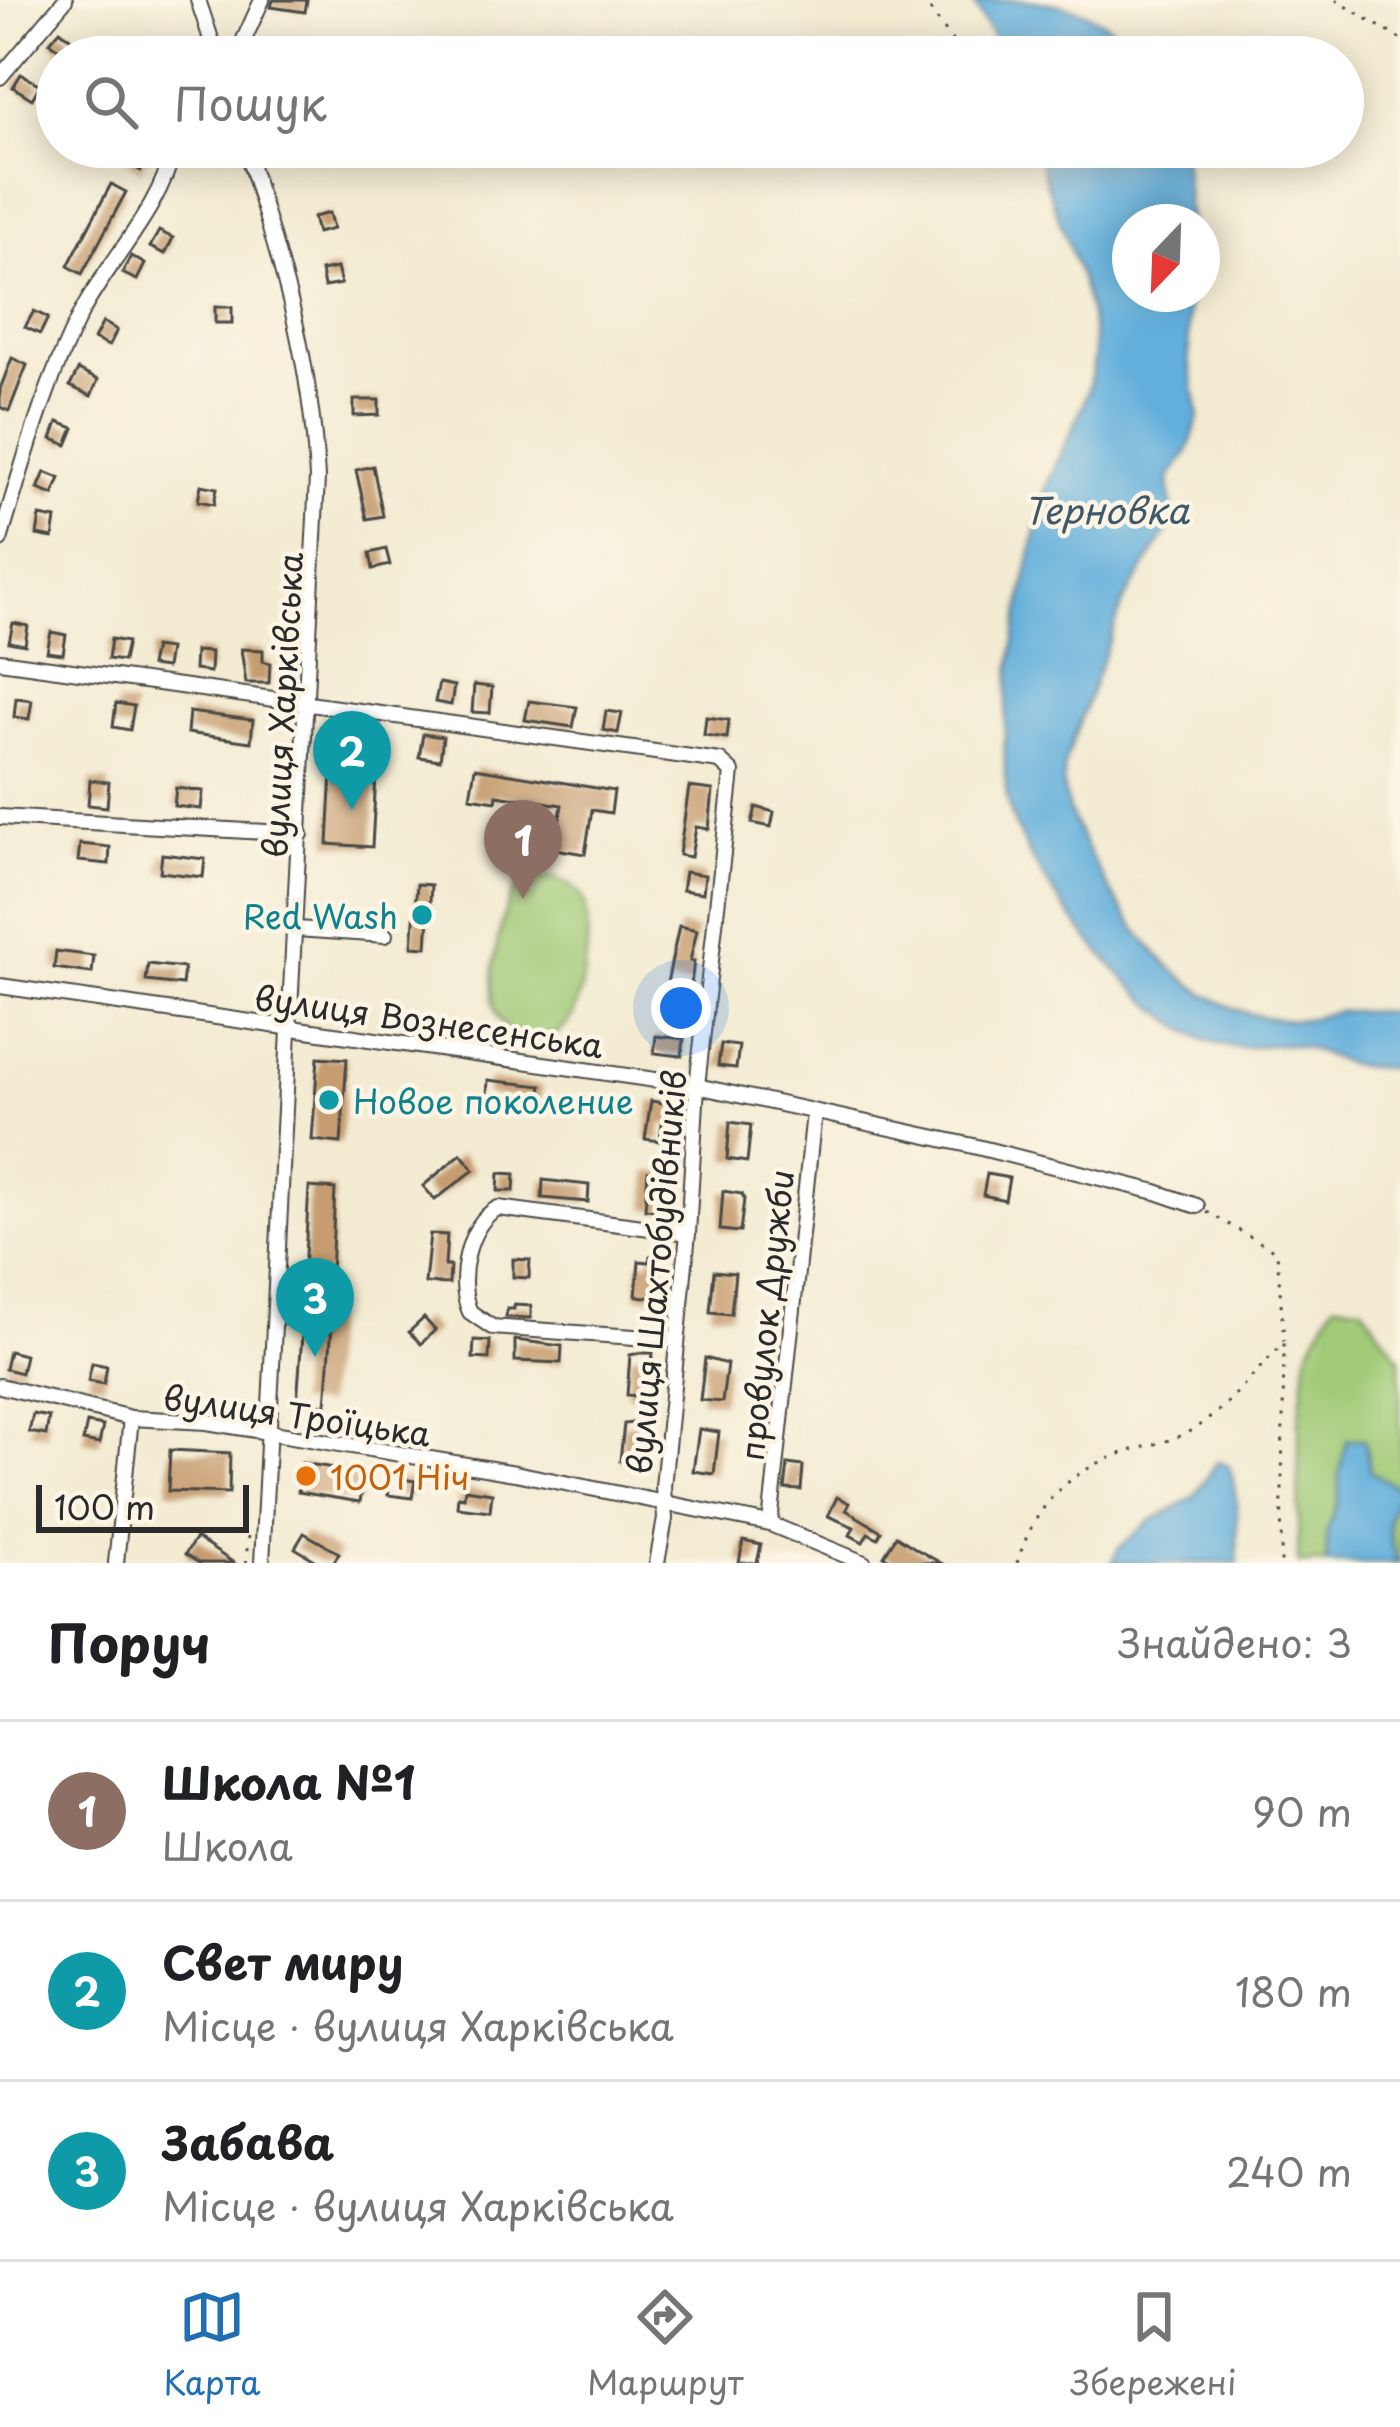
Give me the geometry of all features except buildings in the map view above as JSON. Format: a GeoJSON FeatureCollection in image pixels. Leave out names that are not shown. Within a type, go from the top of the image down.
{"type":"FeatureCollection","features":[{"type":"Feature","properties":{"kind":"street"},"geometry":{"type":"LineString","coordinates":[[0,77],[65,0]]}},
{"type":"Feature","properties":{"kind":"street"},"geometry":{"type":"LineString","coordinates":[[199,0],[210,36]]}},
{"type":"Feature","properties":{"kind":"street"},"geometry":{"type":"LineString","coordinates":[[246,36],[262,0]]}},
{"type":"Feature","properties":{"kind":"street"},"geometry":{"type":"LineString","coordinates":[[0,540],[57,363],[167,168]]}},
{"type":"Feature","properties":{"kind":"street","name":"вулиця Харківська"},"geometry":{"type":"LineString","coordinates":[[252,168],[293,302],[311,391],[318,522],[262,1563]]}},
{"type":"Feature","properties":{"kind":"street"},"geometry":{"type":"LineString","coordinates":[[0,661],[308,701]]}},
{"type":"Feature","properties":{"kind":"street","name":"вулиця Шахтобудівників"},"geometry":{"type":"LineString","coordinates":[[308,701],[720,761],[733,772],[697,1086],[657,1563]]}},
{"type":"Feature","properties":{"kind":"street"},"geometry":{"type":"LineString","coordinates":[[0,818],[301,834]]}},
{"type":"Feature","properties":{"kind":"street"},"geometry":{"type":"LineString","coordinates":[[296,929],[386,935]]}},
{"type":"Feature","properties":{"kind":"street","name":"вулиця Вознесенська"},"geometry":{"type":"LineString","coordinates":[[0,986],[697,1086],[969,1145],[1197,1206]]}},
{"type":"Feature","properties":{"kind":"street","name":"провулок Дружби"},"geometry":{"type":"LineString","coordinates":[[770,1524],[814,1113]]}},
{"type":"Feature","properties":{"kind":"street"},"geometry":{"type":"LineString","coordinates":[[677,1340],[492,1328],[470,1312],[465,1287],[475,1233],[488,1212],[497,1208],[688,1233]]}},
{"type":"Feature","properties":{"kind":"street","name":"вулиця Троїцька"},"geometry":{"type":"LineString","coordinates":[[0,1386],[131,1418],[187,1419],[664,1502],[770,1524],[864,1563]]}},
{"type":"Feature","properties":{"kind":"street"},"geometry":{"type":"LineString","coordinates":[[116,1563],[131,1418]]}},
{"type":"Feature","properties":{"kind":"path"},"geometry":{"type":"LineString","coordinates":[[923,0],[949,36]]}},
{"type":"Feature","properties":{"kind":"path"},"geometry":{"type":"LineString","coordinates":[[1336,0],[1400,39]]}},
{"type":"Feature","properties":{"kind":"path"},"geometry":{"type":"LineString","coordinates":[[1197,1206],[1277,1252],[1284,1343],[1280,1563]]}},
{"type":"Feature","properties":{"kind":"path"},"geometry":{"type":"LineString","coordinates":[[1017,1563],[1029,1524],[1058,1491],[1092,1465],[1181,1436],[1220,1412],[1284,1343]]}},
{"type":"Feature","properties":{"kind":"green space"},"geometry":{"type":"Polygon","coordinates":[[[553,877],[576,890],[586,908],[583,980],[569,1022],[545,1038],[528,1039],[507,1029],[495,1010],[497,946],[518,887],[553,877]]]}},
{"type":"Feature","properties":{"kind":"green space"},"geometry":{"type":"Polygon","coordinates":[[[1334,1303],[1362,1305],[1400,1359],[1400,1489],[1369,1471],[1339,1473],[1339,1498],[1327,1531],[1327,1563],[1298,1563],[1299,1422],[1307,1353],[1334,1303]]]}},
{"type":"Feature","properties":{"kind":"green space"},"geometry":{"type":"Polygon","coordinates":[[[1400,1490],[1400,1563],[1399,1563],[1387,1512],[1400,1490]]]}},
{"type":"Feature","properties":{"kind":"water"},"geometry":{"type":"Polygon","coordinates":[[[972,0],[1069,7],[1122,36],[992,36],[972,0]]]}},
{"type":"Feature","properties":{"kind":"water","name":"Терновка"},"geometry":{"type":"Polygon","coordinates":[[[1042,168],[1184,168],[1187,204],[1112,204],[1112,312],[1188,312],[1189,360],[1199,416],[1188,451],[1169,479],[1172,511],[1166,533],[1123,603],[1065,762],[1064,789],[1071,816],[1113,896],[1155,952],[1180,976],[1239,1010],[1272,1018],[1308,1019],[1343,1011],[1400,1013],[1400,1068],[1352,1065],[1294,1045],[1229,1047],[1178,1024],[1147,1000],[1083,932],[1030,856],[1014,820],[1004,755],[1019,615],[1045,492],[1084,403],[1093,366],[1089,314],[1042,168]]]}},
{"type":"Feature","properties":{"kind":"water"},"geometry":{"type":"Polygon","coordinates":[[[1364,1439],[1370,1471],[1400,1489],[1389,1525],[1399,1563],[1327,1563],[1327,1531],[1339,1498],[1347,1440],[1364,1439]]]}},
{"type":"Feature","properties":{"kind":"water"},"geometry":{"type":"Polygon","coordinates":[[[1218,1461],[1229,1466],[1232,1478],[1238,1563],[1112,1563],[1118,1549],[1149,1522],[1194,1497],[1218,1461]]]}},
{"type":"Feature","properties":{"kind":"place","name":"Свет миру"},"geometry":{"type":"Point","coordinates":[352,810]}},
{"type":"Feature","properties":{"kind":"place","name":"Школа №1"},"geometry":{"type":"Point","coordinates":[523,899]}},
{"type":"Feature","properties":{"kind":"place","name":"Red Wash"},"geometry":{"type":"Point","coordinates":[422,915]}},
{"type":"Feature","properties":{"kind":"place","name":"Новое поколение"},"geometry":{"type":"Point","coordinates":[329,1100]}},
{"type":"Feature","properties":{"kind":"place","name":"Забава"},"geometry":{"type":"Point","coordinates":[315,1357]}},
{"type":"Feature","properties":{"kind":"place","name":"1001 Ніч"},"geometry":{"type":"Point","coordinates":[306,1476]}}]}
